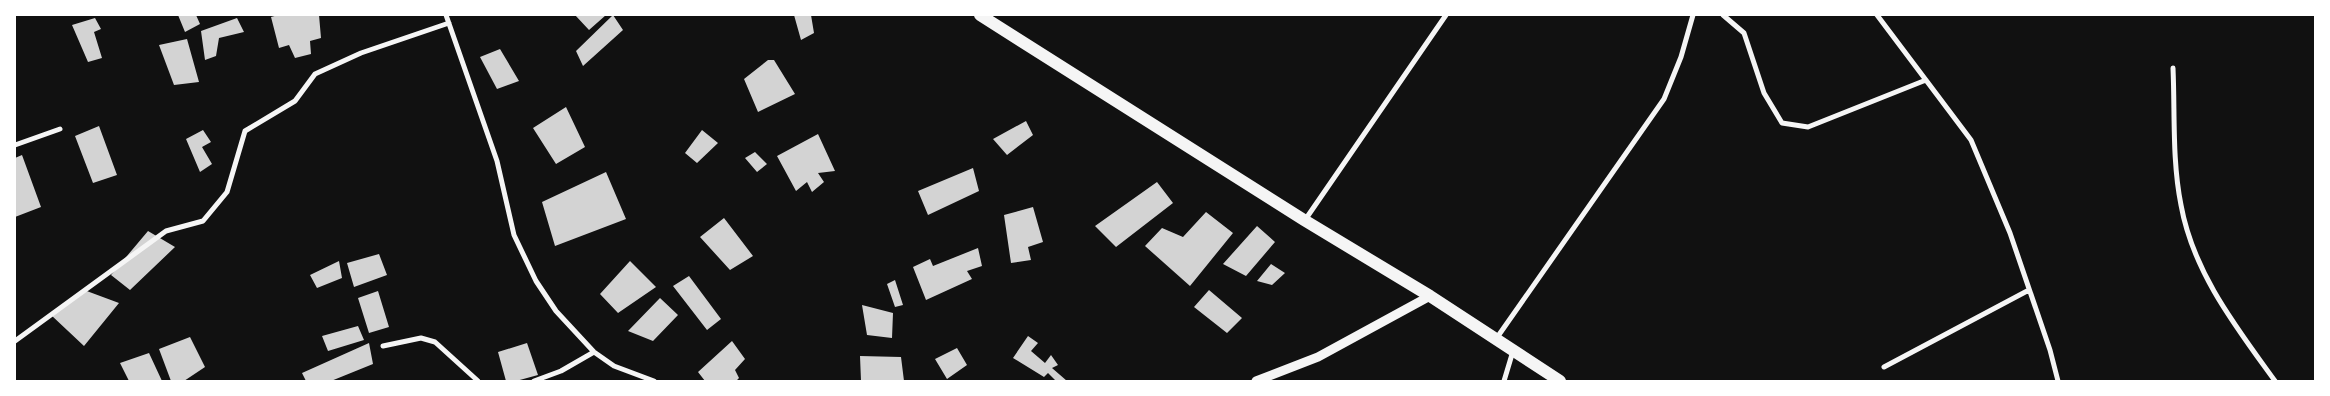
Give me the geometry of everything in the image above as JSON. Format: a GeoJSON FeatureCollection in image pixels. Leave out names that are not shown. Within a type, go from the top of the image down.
{"type":"FeatureCollection","features":[{"type":"Feature","properties":{"kind":"main road"},"geometry":{"type":"LineString","coordinates":[[980,15],[1304,220],[1430,296],[1560,381]]}},
{"type":"Feature","properties":{"kind":"street"},"geometry":{"type":"LineString","coordinates":[[446,15],[497,161],[519,249],[546,296],[594,352],[614,366],[654,381]]}},
{"type":"Feature","properties":{"kind":"street"},"geometry":{"type":"LineString","coordinates":[[1304,220],[1446,15]]}},
{"type":"Feature","properties":{"kind":"street"},"geometry":{"type":"LineString","coordinates":[[1496,339],[1664,100],[1681,56],[1693,15]]}},
{"type":"Feature","properties":{"kind":"street"},"geometry":{"type":"LineString","coordinates":[[1723,15],[1744,33],[1764,93],[1782,122],[1808,127],[1926,80]]}},
{"type":"Feature","properties":{"kind":"street"},"geometry":{"type":"LineString","coordinates":[[1878,15],[1971,140],[2010,233],[2050,350],[2058,381]]}},
{"type":"Feature","properties":{"kind":"street"},"geometry":{"type":"LineString","coordinates":[[15,341],[166,231],[204,220],[227,192],[246,131],[295,100],[315,74],[361,53],[450,23]]}},
{"type":"Feature","properties":{"kind":"street"},"geometry":{"type":"LineString","coordinates":[[2173,68],[2176,170],[2181,206],[2196,257],[2219,302],[2275,381]]}},
{"type":"Feature","properties":{"kind":"street"},"geometry":{"type":"LineString","coordinates":[[15,145],[60,129]]}},
{"type":"Feature","properties":{"kind":"street"},"geometry":{"type":"LineString","coordinates":[[1884,368],[2029,290]]}},
{"type":"Feature","properties":{"kind":"street"},"geometry":{"type":"LineString","coordinates":[[1256,381],[1318,357],[1430,296]]}},
{"type":"Feature","properties":{"kind":"street"},"geometry":{"type":"LineString","coordinates":[[383,346],[421,338],[435,342],[478,381]]}},
{"type":"Feature","properties":{"kind":"street"},"geometry":{"type":"LineString","coordinates":[[1504,381],[1513,351]]}},
{"type":"Feature","properties":{"kind":"street"},"geometry":{"type":"LineString","coordinates":[[534,381],[560,371],[594,352]]}},
{"type":"Feature","properties":{"kind":"building"},"geometry":{"type":"Polygon","coordinates":[[[178,15],[196,15],[200,24],[185,32],[178,15]]]}},
{"type":"Feature","properties":{"kind":"building"},"geometry":{"type":"Polygon","coordinates":[[[278,15],[319,15],[321,38],[310,41],[311,54],[295,58],[289,45],[279,48],[271,17],[278,15]]]}},
{"type":"Feature","properties":{"kind":"building"},"geometry":{"type":"Polygon","coordinates":[[[575,15],[606,15],[589,30],[575,15]]]}},
{"type":"Feature","properties":{"kind":"building"},"geometry":{"type":"Polygon","coordinates":[[[613,15],[623,30],[583,66],[576,51],[613,15]]]}},
{"type":"Feature","properties":{"kind":"building"},"geometry":{"type":"Polygon","coordinates":[[[794,15],[811,15],[814,33],[801,40],[794,15]]]}},
{"type":"Feature","properties":{"kind":"building"},"geometry":{"type":"Polygon","coordinates":[[[95,18],[101,29],[94,32],[102,58],[88,62],[72,25],[95,18]]]}},
{"type":"Feature","properties":{"kind":"building"},"geometry":{"type":"Polygon","coordinates":[[[237,18],[244,32],[219,38],[216,56],[205,60],[201,31],[237,18]]]}},
{"type":"Feature","properties":{"kind":"building"},"geometry":{"type":"Polygon","coordinates":[[[187,39],[199,82],[174,85],[159,45],[187,39]]]}},
{"type":"Feature","properties":{"kind":"building"},"geometry":{"type":"Polygon","coordinates":[[[500,49],[519,81],[497,89],[480,57],[500,49]]]}},
{"type":"Feature","properties":{"kind":"building"},"geometry":{"type":"Polygon","coordinates":[[[768,60],[774,60],[795,94],[758,112],[744,79],[768,60]]]}},
{"type":"Feature","properties":{"kind":"building"},"geometry":{"type":"Polygon","coordinates":[[[566,107],[585,147],[556,164],[533,128],[566,107]]]}},
{"type":"Feature","properties":{"kind":"building"},"geometry":{"type":"Polygon","coordinates":[[[1026,121],[1033,135],[1007,155],[993,139],[1026,121]]]}},
{"type":"Feature","properties":{"kind":"building"},"geometry":{"type":"Polygon","coordinates":[[[99,126],[117,175],[93,183],[75,136],[99,126]]]}},
{"type":"Feature","properties":{"kind":"building"},"geometry":{"type":"Polygon","coordinates":[[[203,130],[211,142],[202,147],[212,164],[200,172],[186,139],[203,130]]]}},
{"type":"Feature","properties":{"kind":"building"},"geometry":{"type":"Polygon","coordinates":[[[702,130],[718,143],[697,163],[685,153],[702,130]]]}},
{"type":"Feature","properties":{"kind":"building"},"geometry":{"type":"Polygon","coordinates":[[[818,134],[835,171],[818,173],[824,182],[812,192],[807,182],[796,191],[777,156],[818,134]]]}},
{"type":"Feature","properties":{"kind":"building"},"geometry":{"type":"Polygon","coordinates":[[[755,152],[767,164],[757,172],[745,158],[755,152]]]}},
{"type":"Feature","properties":{"kind":"building"},"geometry":{"type":"Polygon","coordinates":[[[22,155],[41,207],[15,217],[15,158],[22,155]]]}},
{"type":"Feature","properties":{"kind":"building"},"geometry":{"type":"Polygon","coordinates":[[[973,168],[979,191],[928,215],[918,191],[973,168]]]}},
{"type":"Feature","properties":{"kind":"building"},"geometry":{"type":"Polygon","coordinates":[[[606,172],[626,219],[555,246],[542,202],[606,172]]]}},
{"type":"Feature","properties":{"kind":"building"},"geometry":{"type":"Polygon","coordinates":[[[1157,182],[1173,203],[1116,247],[1095,226],[1157,182]]]}},
{"type":"Feature","properties":{"kind":"building"},"geometry":{"type":"Polygon","coordinates":[[[1033,207],[1043,242],[1028,247],[1031,260],[1011,263],[1004,215],[1033,207]]]}},
{"type":"Feature","properties":{"kind":"building"},"geometry":{"type":"Polygon","coordinates":[[[1206,212],[1233,233],[1190,286],[1145,246],[1162,228],[1183,237],[1206,212]]]}},
{"type":"Feature","properties":{"kind":"building"},"geometry":{"type":"Polygon","coordinates":[[[724,218],[753,256],[730,270],[700,237],[724,218]]]}},
{"type":"Feature","properties":{"kind":"building"},"geometry":{"type":"Polygon","coordinates":[[[1257,226],[1275,242],[1246,276],[1223,264],[1257,226]]]}},
{"type":"Feature","properties":{"kind":"building"},"geometry":{"type":"Polygon","coordinates":[[[148,231],[175,247],[130,290],[111,275],[148,231]]]}},
{"type":"Feature","properties":{"kind":"building"},"geometry":{"type":"Polygon","coordinates":[[[978,248],[982,266],[967,271],[972,279],[926,300],[913,267],[930,259],[933,266],[978,248]]]}},
{"type":"Feature","properties":{"kind":"building"},"geometry":{"type":"Polygon","coordinates":[[[379,254],[387,275],[354,287],[347,263],[379,254]]]}},
{"type":"Feature","properties":{"kind":"building"},"geometry":{"type":"Polygon","coordinates":[[[339,261],[342,278],[317,288],[310,275],[339,261]]]}},
{"type":"Feature","properties":{"kind":"building"},"geometry":{"type":"Polygon","coordinates":[[[630,261],[656,287],[618,313],[600,294],[630,261]]]}},
{"type":"Feature","properties":{"kind":"building"},"geometry":{"type":"Polygon","coordinates":[[[1271,264],[1285,273],[1272,285],[1257,281],[1271,264]]]}},
{"type":"Feature","properties":{"kind":"building"},"geometry":{"type":"Polygon","coordinates":[[[689,276],[721,319],[707,330],[673,286],[689,276]]]}},
{"type":"Feature","properties":{"kind":"building"},"geometry":{"type":"Polygon","coordinates":[[[895,280],[903,305],[895,307],[887,284],[895,280]]]}},
{"type":"Feature","properties":{"kind":"building"},"geometry":{"type":"Polygon","coordinates":[[[84,290],[119,303],[84,346],[51,315],[84,290]]]}},
{"type":"Feature","properties":{"kind":"building"},"geometry":{"type":"Polygon","coordinates":[[[1209,290],[1242,318],[1227,333],[1194,307],[1209,290]]]}},
{"type":"Feature","properties":{"kind":"building"},"geometry":{"type":"Polygon","coordinates":[[[378,291],[389,327],[369,333],[358,298],[378,291]]]}},
{"type":"Feature","properties":{"kind":"building"},"geometry":{"type":"Polygon","coordinates":[[[660,298],[678,315],[653,341],[628,331],[660,298]]]}},
{"type":"Feature","properties":{"kind":"building"},"geometry":{"type":"Polygon","coordinates":[[[862,305],[893,313],[892,338],[867,335],[862,305]]]}},
{"type":"Feature","properties":{"kind":"building"},"geometry":{"type":"Polygon","coordinates":[[[358,326],[364,340],[328,351],[322,336],[358,326]]]}},
{"type":"Feature","properties":{"kind":"building"},"geometry":{"type":"Polygon","coordinates":[[[1028,336],[1038,343],[1031,351],[1045,363],[1051,355],[1058,365],[1052,368],[1067,381],[1056,381],[1048,373],[1044,377],[1013,358],[1028,336]]]}},
{"type":"Feature","properties":{"kind":"building"},"geometry":{"type":"Polygon","coordinates":[[[190,337],[205,367],[184,381],[171,381],[159,349],[190,337]]]}},
{"type":"Feature","properties":{"kind":"building"},"geometry":{"type":"Polygon","coordinates":[[[732,341],[745,359],[735,370],[739,378],[736,381],[705,381],[698,372],[732,341]]]}},
{"type":"Feature","properties":{"kind":"building"},"geometry":{"type":"Polygon","coordinates":[[[369,343],[373,364],[331,381],[306,381],[302,373],[369,343]]]}},
{"type":"Feature","properties":{"kind":"building"},"geometry":{"type":"Polygon","coordinates":[[[527,343],[538,375],[516,381],[506,381],[498,352],[527,343]]]}},
{"type":"Feature","properties":{"kind":"building"},"geometry":{"type":"Polygon","coordinates":[[[957,348],[967,365],[947,379],[935,359],[957,348]]]}},
{"type":"Feature","properties":{"kind":"building"},"geometry":{"type":"Polygon","coordinates":[[[149,353],[162,381],[129,381],[120,363],[149,353]]]}},
{"type":"Feature","properties":{"kind":"building"},"geometry":{"type":"Polygon","coordinates":[[[860,356],[901,357],[904,381],[861,381],[860,356]]]}}]}
